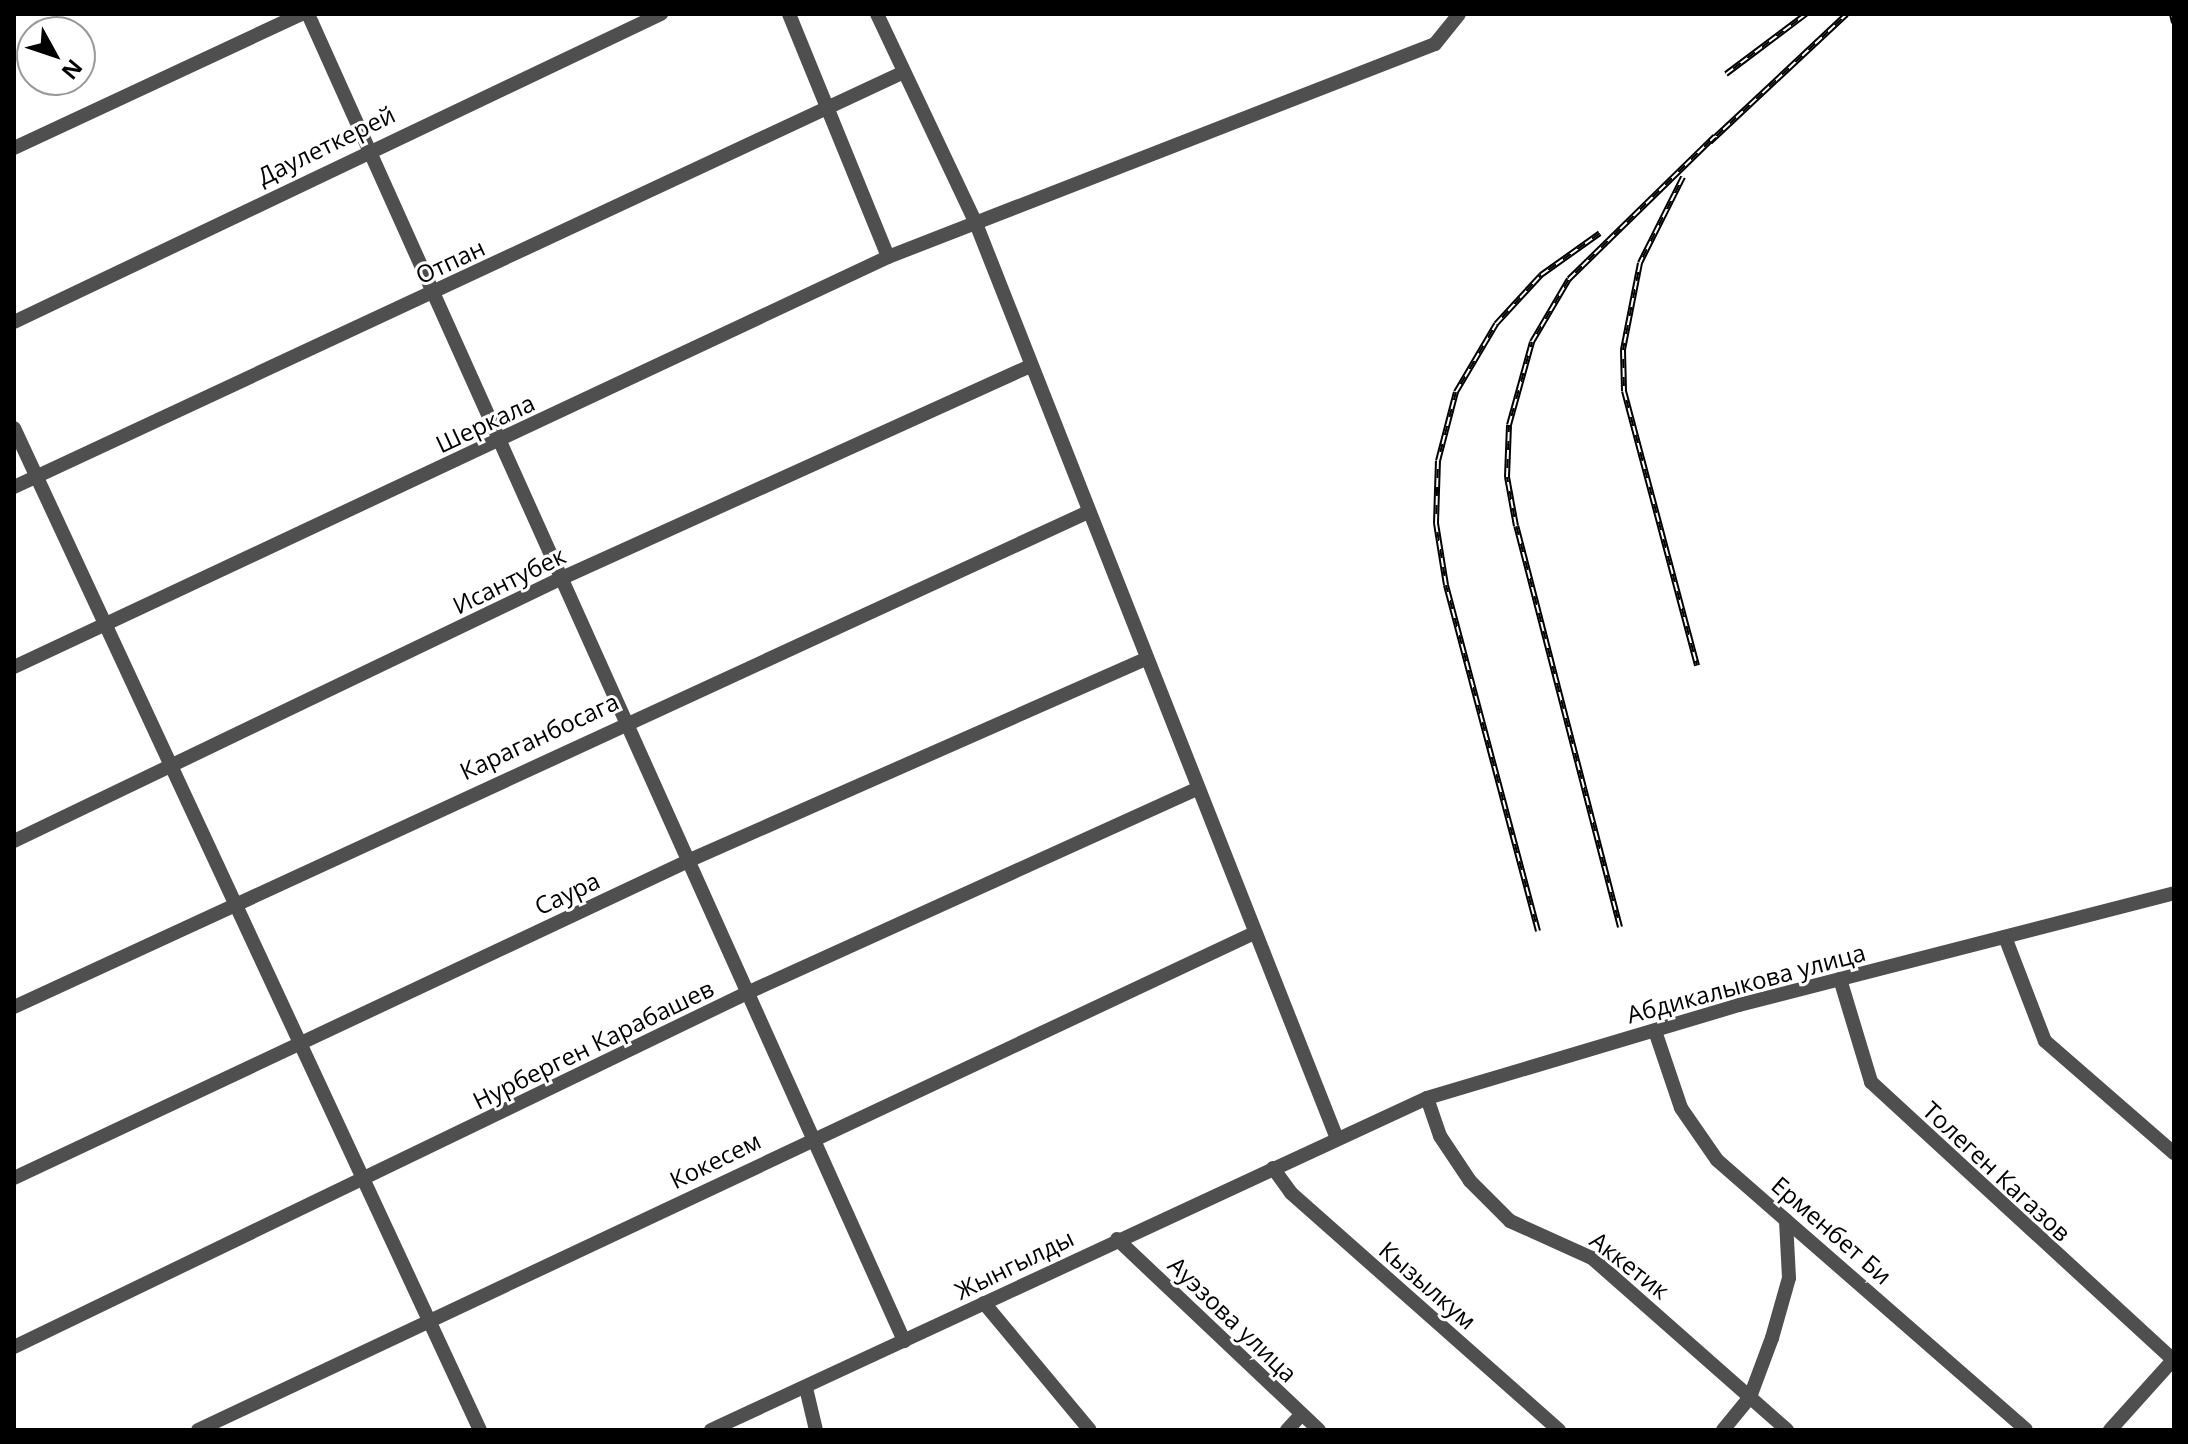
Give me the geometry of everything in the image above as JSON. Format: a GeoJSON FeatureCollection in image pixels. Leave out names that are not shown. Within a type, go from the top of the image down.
{"type":"FeatureCollection","features":[{"type":"Feature","properties":{"kind":"street"},"geometry":{"type":"LineString","coordinates":[[14,148],[305,14],[368,148],[430,295],[690,860],[904,1341]]}},
{"type":"Feature","properties":{"kind":"street","name":"Даулеткерей"},"geometry":{"type":"LineString","coordinates":[[14,322],[368,148],[661,14]]}},
{"type":"Feature","properties":{"kind":"street"},"geometry":{"type":"LineString","coordinates":[[789,14],[888,257]]}},
{"type":"Feature","properties":{"kind":"street"},"geometry":{"type":"LineString","coordinates":[[877,14],[975,221],[1028,367],[1252,934],[1336,1136]]}},
{"type":"Feature","properties":{"kind":"street","name":"Шеркала"},"geometry":{"type":"LineString","coordinates":[[14,667],[106,627],[888,257],[1435,44],[1459,14]]}},
{"type":"Feature","properties":{"kind":"street","name":"Отпан"},"geometry":{"type":"LineString","coordinates":[[14,487],[904,72]]}},
{"type":"Feature","properties":{"kind":"street","name":"Исантубек"},"geometry":{"type":"LineString","coordinates":[[14,841],[172,769],[562,578],[1028,367]]}},
{"type":"Feature","properties":{"kind":"street"},"geometry":{"type":"LineString","coordinates":[[14,428],[480,1430]]}},
{"type":"Feature","properties":{"kind":"street","name":"Караганбосага"},"geometry":{"type":"LineString","coordinates":[[14,1007],[234,901],[626,720],[1086,513]]}},
{"type":"Feature","properties":{"kind":"street","name":"Саура"},"geometry":{"type":"LineString","coordinates":[[14,1178],[299,1041],[690,860],[1145,659]]}},
{"type":"Feature","properties":{"kind":"street","name":"Нурберген Карабашев"},"geometry":{"type":"LineString","coordinates":[[14,1347],[749,992],[1195,790]]}},
{"type":"Feature","properties":{"kind":"street","name":"Абдикалыкова улица"},"geometry":{"type":"LineString","coordinates":[[1336,1136],[1427,1098],[1655,1031],[1840,979],[2174,893]]}},
{"type":"Feature","properties":{"kind":"street","name":"Кокесем"},"geometry":{"type":"LineString","coordinates":[[198,1430],[814,1137],[1252,934]]}},
{"type":"Feature","properties":{"kind":"street"},"geometry":{"type":"LineString","coordinates":[[2005,937],[2045,1041],[2174,1153]]}},
{"type":"Feature","properties":{"kind":"street","name":"Толеген Кагазов"},"geometry":{"type":"LineString","coordinates":[[1840,979],[1871,1082],[2173,1360]]}},
{"type":"Feature","properties":{"kind":"street","name":"Ерменбет Би"},"geometry":{"type":"LineString","coordinates":[[1655,1031],[1681,1108],[1717,1160],[2026,1430]]}},
{"type":"Feature","properties":{"kind":"street","name":"Аккетик"},"geometry":{"type":"LineString","coordinates":[[1427,1098],[1440,1136],[1470,1181],[1510,1221],[1592,1258],[1787,1430]]}},
{"type":"Feature","properties":{"kind":"street","name":"Жынгылды"},"geometry":{"type":"LineString","coordinates":[[711,1430],[806,1388],[1336,1136]]}},
{"type":"Feature","properties":{"kind":"street","name":"Кызылкум"},"geometry":{"type":"LineString","coordinates":[[1273,1168],[1291,1193],[1559,1430]]}},
{"type":"Feature","properties":{"kind":"street"},"geometry":{"type":"LineString","coordinates":[[1723,1430],[1750,1397],[1789,1278],[1786,1220]]}},
{"type":"Feature","properties":{"kind":"street","name":"Ауэзова улица"},"geometry":{"type":"LineString","coordinates":[[1117,1239],[1319,1430]]}},
{"type":"Feature","properties":{"kind":"street"},"geometry":{"type":"LineString","coordinates":[[984,1303],[1090,1430]]}},
{"type":"Feature","properties":{"kind":"street"},"geometry":{"type":"LineString","coordinates":[[2110,1430],[2173,1360]]}},
{"type":"Feature","properties":{"kind":"street"},"geometry":{"type":"LineString","coordinates":[[806,1388],[816,1430]]}},
{"type":"Feature","properties":{"kind":"street"},"geometry":{"type":"LineString","coordinates":[[1287,1430],[1301,1415]]}},
{"type":"Feature","properties":{"kind":"railway"},"geometry":{"type":"LineString","coordinates":[[1726,74],[1806,14]]}},
{"type":"Feature","properties":{"kind":"railway"},"geometry":{"type":"LineString","coordinates":[[1710,142],[1847,14]]}},
{"type":"Feature","properties":{"kind":"railway"},"geometry":{"type":"LineString","coordinates":[[2172,14],[2174,23]]}},
{"type":"Feature","properties":{"kind":"railway"},"geometry":{"type":"LineString","coordinates":[[1620,927],[1516,526],[1507,477],[1509,425],[1532,342],[1569,279],[1715,136]]}},
{"type":"Feature","properties":{"kind":"railway"},"geometry":{"type":"LineString","coordinates":[[1683,177],[1640,263],[1623,350],[1624,391],[1697,665]]}},
{"type":"Feature","properties":{"kind":"railway"},"geometry":{"type":"LineString","coordinates":[[1538,931],[1446,585],[1436,523],[1438,461],[1456,392],[1496,324],[1541,275],[1600,233]]}}]}
